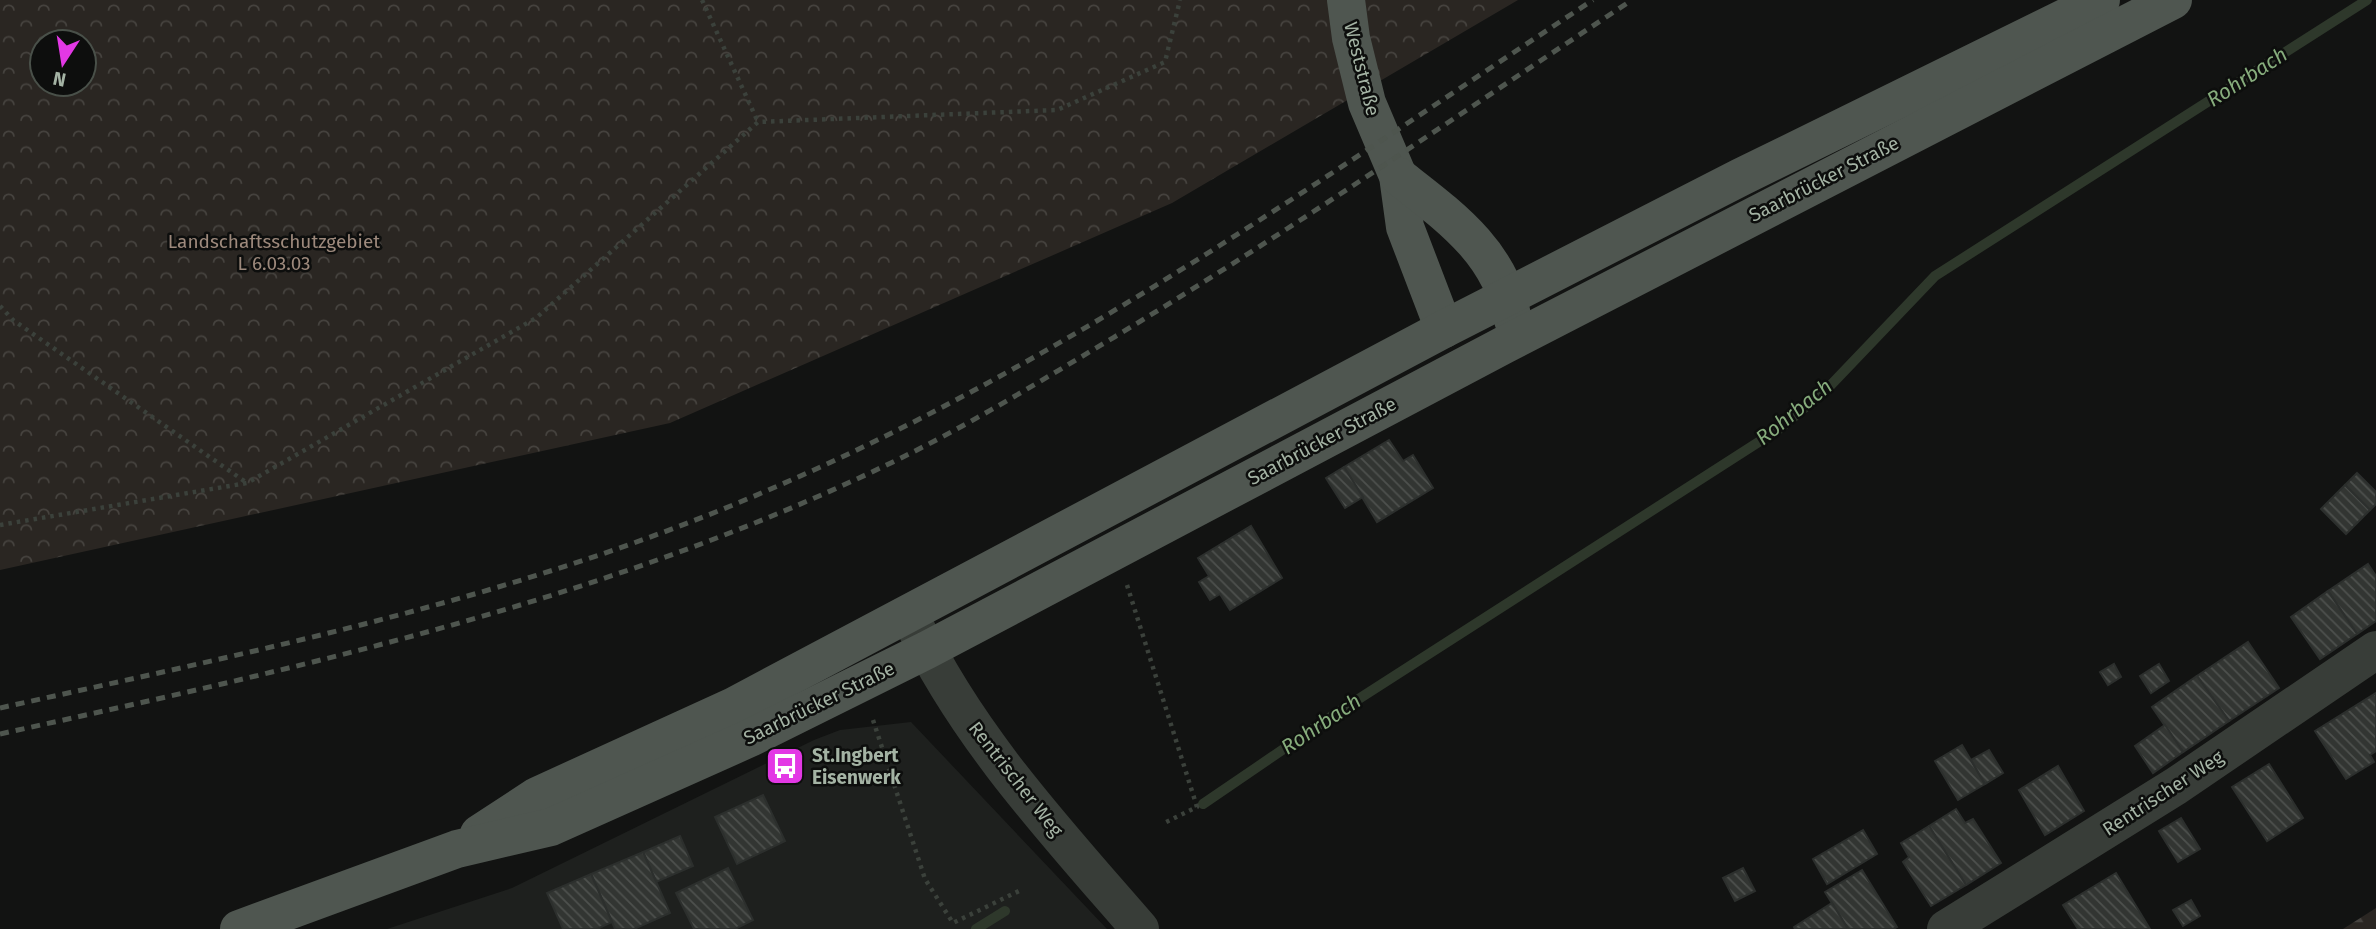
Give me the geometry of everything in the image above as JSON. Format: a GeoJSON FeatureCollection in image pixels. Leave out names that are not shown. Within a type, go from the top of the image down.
{"type":"FeatureCollection","features":[{"type":"Feature","properties":{"kind":"main road","name":"Weststraße"},"geometry":{"type":"LineString","coordinates":[[1346,0],[1351,38],[1367,103],[1398,176],[1405,227],[1444,329]]}},
{"type":"Feature","properties":{"kind":"main road","name":"Saarbrücker Straße"},"geometry":{"type":"LineString","coordinates":[[457,849],[537,796],[734,706],[910,615],[1444,329],[1741,177],[2101,0]]}},
{"type":"Feature","properties":{"kind":"main road","name":"Saarbrücker Straße"},"geometry":{"type":"LineString","coordinates":[[239,929],[457,849],[551,827],[750,738],[927,650],[1504,345],[2174,0]]}},
{"type":"Feature","properties":{"kind":"main road","name":"Weststraße"},"geometry":{"type":"LineString","coordinates":[[1398,176],[1472,236],[1509,296]]}},
{"type":"Feature","properties":{"kind":"main road"},"geometry":{"type":"LineString","coordinates":[[1444,329],[1470,344],[1504,345],[1514,322],[1509,296]]}},
{"type":"Feature","properties":{"kind":"street","name":"Rentrischer Weg"},"geometry":{"type":"LineString","coordinates":[[910,615],[927,650],[979,735],[1040,814],[1140,929]]}},
{"type":"Feature","properties":{"kind":"street","name":"Rentrischer Weg"},"geometry":{"type":"LineString","coordinates":[[1946,929],[2176,786],[2376,650]]}},
{"type":"Feature","properties":{"kind":"path"},"geometry":{"type":"LineString","coordinates":[[702,0],[758,122]]}},
{"type":"Feature","properties":{"kind":"path"},"geometry":{"type":"LineString","coordinates":[[0,525],[247,482],[536,318],[758,122],[1057,110],[1165,62],[1180,0]]}},
{"type":"Feature","properties":{"kind":"path"},"geometry":{"type":"LineString","coordinates":[[0,306],[13,320],[247,482]]}},
{"type":"Feature","properties":{"kind":"path"},"geometry":{"type":"LineString","coordinates":[[1116,550],[1197,807],[1162,824]]}},
{"type":"Feature","properties":{"kind":"path"},"geometry":{"type":"LineString","coordinates":[[861,683],[925,879],[953,923],[1021,890]]}},
{"type":"Feature","properties":{"kind":"shaded area"},"geometry":{"type":"Polygon","coordinates":[[[911,722],[1107,929],[387,929],[512,888],[814,740],[840,730],[911,722]]]}},
{"type":"Feature","properties":{"kind":"green space","name":"Landschaftsschutzgebiet L 6.03.03"},"geometry":{"type":"Polygon","coordinates":[[[0,0],[1518,0],[1172,203],[670,423],[0,570],[0,0]]]}},
{"type":"Feature","properties":{"kind":"green space"},"geometry":{"type":"Polygon","coordinates":[[[2376,908],[2376,929],[2343,929],[2376,908]]]}},
{"type":"Feature","properties":{"kind":"building"},"geometry":{"type":"Polygon","coordinates":[[[1389,440],[1403,461],[1413,455],[1433,488],[1377,522],[1344,467],[1389,440]]]}},
{"type":"Feature","properties":{"kind":"building"},"geometry":{"type":"Polygon","coordinates":[[[1344,467],[1363,497],[1345,508],[1326,478],[1344,467]]]}},
{"type":"Feature","properties":{"kind":"building"},"geometry":{"type":"Polygon","coordinates":[[[2357,473],[2376,492],[2376,504],[2370,510],[2345,485],[2357,473]]]}},
{"type":"Feature","properties":{"kind":"building"},"geometry":{"type":"Polygon","coordinates":[[[2345,485],[2370,510],[2346,534],[2321,509],[2345,485]]]}},
{"type":"Feature","properties":{"kind":"building"},"geometry":{"type":"Polygon","coordinates":[[[1251,526],[1282,578],[1230,610],[1220,594],[1210,600],[1199,582],[1209,576],[1198,558],[1251,526]]]}},
{"type":"Feature","properties":{"kind":"building"},"geometry":{"type":"Polygon","coordinates":[[[2368,564],[2376,576],[2376,621],[2357,634],[2328,591],[2368,564]]]}},
{"type":"Feature","properties":{"kind":"building"},"geometry":{"type":"Polygon","coordinates":[[[2328,591],[2357,634],[2320,659],[2291,617],[2328,591]]]}},
{"type":"Feature","properties":{"kind":"building"},"geometry":{"type":"Polygon","coordinates":[[[2248,642],[2279,688],[2229,721],[2197,676],[2248,642]]]}},
{"type":"Feature","properties":{"kind":"building"},"geometry":{"type":"Polygon","coordinates":[[[2114,664],[2121,677],[2108,685],[2100,672],[2114,664]]]}},
{"type":"Feature","properties":{"kind":"building"},"geometry":{"type":"Polygon","coordinates":[[[2159,664],[2169,681],[2151,693],[2140,676],[2159,664]]]}},
{"type":"Feature","properties":{"kind":"building"},"geometry":{"type":"Polygon","coordinates":[[[2197,676],[2229,721],[2183,752],[2152,707],[2197,676]]]}},
{"type":"Feature","properties":{"kind":"building"},"geometry":{"type":"Polygon","coordinates":[[[2376,693],[2376,751],[2370,755],[2374,762],[2346,779],[2315,731],[2376,693]]]}},
{"type":"Feature","properties":{"kind":"building"},"geometry":{"type":"Polygon","coordinates":[[[2165,725],[2183,752],[2153,773],[2135,746],[2165,725]]]}},
{"type":"Feature","properties":{"kind":"building"},"geometry":{"type":"Polygon","coordinates":[[[1962,745],[1985,784],[1958,800],[1935,761],[1962,745]]]}},
{"type":"Feature","properties":{"kind":"building"},"geometry":{"type":"Polygon","coordinates":[[[1989,750],[2003,773],[1985,784],[1971,760],[1989,750]]]}},
{"type":"Feature","properties":{"kind":"building"},"geometry":{"type":"Polygon","coordinates":[[[2269,764],[2303,818],[2267,841],[2232,787],[2269,764]]]}},
{"type":"Feature","properties":{"kind":"building"},"geometry":{"type":"Polygon","coordinates":[[[2058,766],[2084,811],[2045,835],[2019,790],[2058,766]]]}},
{"type":"Feature","properties":{"kind":"building"},"geometry":{"type":"Polygon","coordinates":[[[763,795],[785,841],[737,864],[715,817],[763,795]]]}},
{"type":"Feature","properties":{"kind":"building"},"geometry":{"type":"Polygon","coordinates":[[[1956,809],[1965,823],[1973,819],[2001,863],[1966,885],[1929,826],[1956,809]]]}},
{"type":"Feature","properties":{"kind":"building"},"geometry":{"type":"Polygon","coordinates":[[[2181,818],[2200,849],[2178,862],[2159,831],[2181,818]]]}},
{"type":"Feature","properties":{"kind":"building"},"geometry":{"type":"Polygon","coordinates":[[[1929,826],[1966,885],[1931,906],[1903,862],[1909,857],[1901,843],[1929,826]]]}},
{"type":"Feature","properties":{"kind":"building"},"geometry":{"type":"Polygon","coordinates":[[[1863,830],[1877,854],[1827,884],[1813,859],[1863,830]]]}},
{"type":"Feature","properties":{"kind":"building"},"geometry":{"type":"Polygon","coordinates":[[[680,836],[693,866],[656,882],[643,852],[680,836]]]}},
{"type":"Feature","properties":{"kind":"building"},"geometry":{"type":"Polygon","coordinates":[[[643,852],[670,913],[634,929],[615,929],[591,874],[643,852]]]}},
{"type":"Feature","properties":{"kind":"building"},"geometry":{"type":"Polygon","coordinates":[[[728,868],[753,920],[735,929],[694,929],[676,893],[728,868]]]}},
{"type":"Feature","properties":{"kind":"building"},"geometry":{"type":"Polygon","coordinates":[[[1743,868],[1755,891],[1735,901],[1723,878],[1743,868]]]}},
{"type":"Feature","properties":{"kind":"building"},"geometry":{"type":"Polygon","coordinates":[[[1862,870],[1897,927],[1848,929],[1825,892],[1862,870]]]}},
{"type":"Feature","properties":{"kind":"building"},"geometry":{"type":"Polygon","coordinates":[[[2116,873],[2150,929],[2078,929],[2063,905],[2116,873]]]}},
{"type":"Feature","properties":{"kind":"building"},"geometry":{"type":"Polygon","coordinates":[[[591,874],[612,922],[597,929],[563,929],[547,893],[591,874]]]}},
{"type":"Feature","properties":{"kind":"building"},"geometry":{"type":"Polygon","coordinates":[[[2191,900],[2200,916],[2183,926],[2173,910],[2191,900]]]}},
{"type":"Feature","properties":{"kind":"building"},"geometry":{"type":"Polygon","coordinates":[[[1832,903],[1848,929],[1795,929],[1794,927],[1832,903]]]}},
{"type":"Feature","properties":{"kind":"waterway","name":"Rohrbach"},"geometry":{"type":"LineString","coordinates":[[1203,804],[1329,718],[1782,427],[1828,388],[1935,276],[2367,0]]}},
{"type":"Feature","properties":{"kind":"waterway","name":"Rohrbach"},"geometry":{"type":"LineString","coordinates":[[976,929],[1005,911]]}},
{"type":"Feature","properties":{"kind":"railway"},"geometry":{"type":"LineString","coordinates":[[0,708],[295,641],[489,590],[680,526],[773,488],[881,438],[987,383],[1091,324],[1294,198],[1593,0]]}},
{"type":"Feature","properties":{"kind":"railway"},"geometry":{"type":"LineString","coordinates":[[0,734],[231,682],[459,623],[572,589],[683,551],[793,507],[925,446],[1091,351],[1296,223],[1632,0]]}},
{"type":"Feature","properties":{"kind":"place","name":"St.Ingbert Eisenwerk"},"geometry":{"type":"Point","coordinates":[785,766]}}]}
